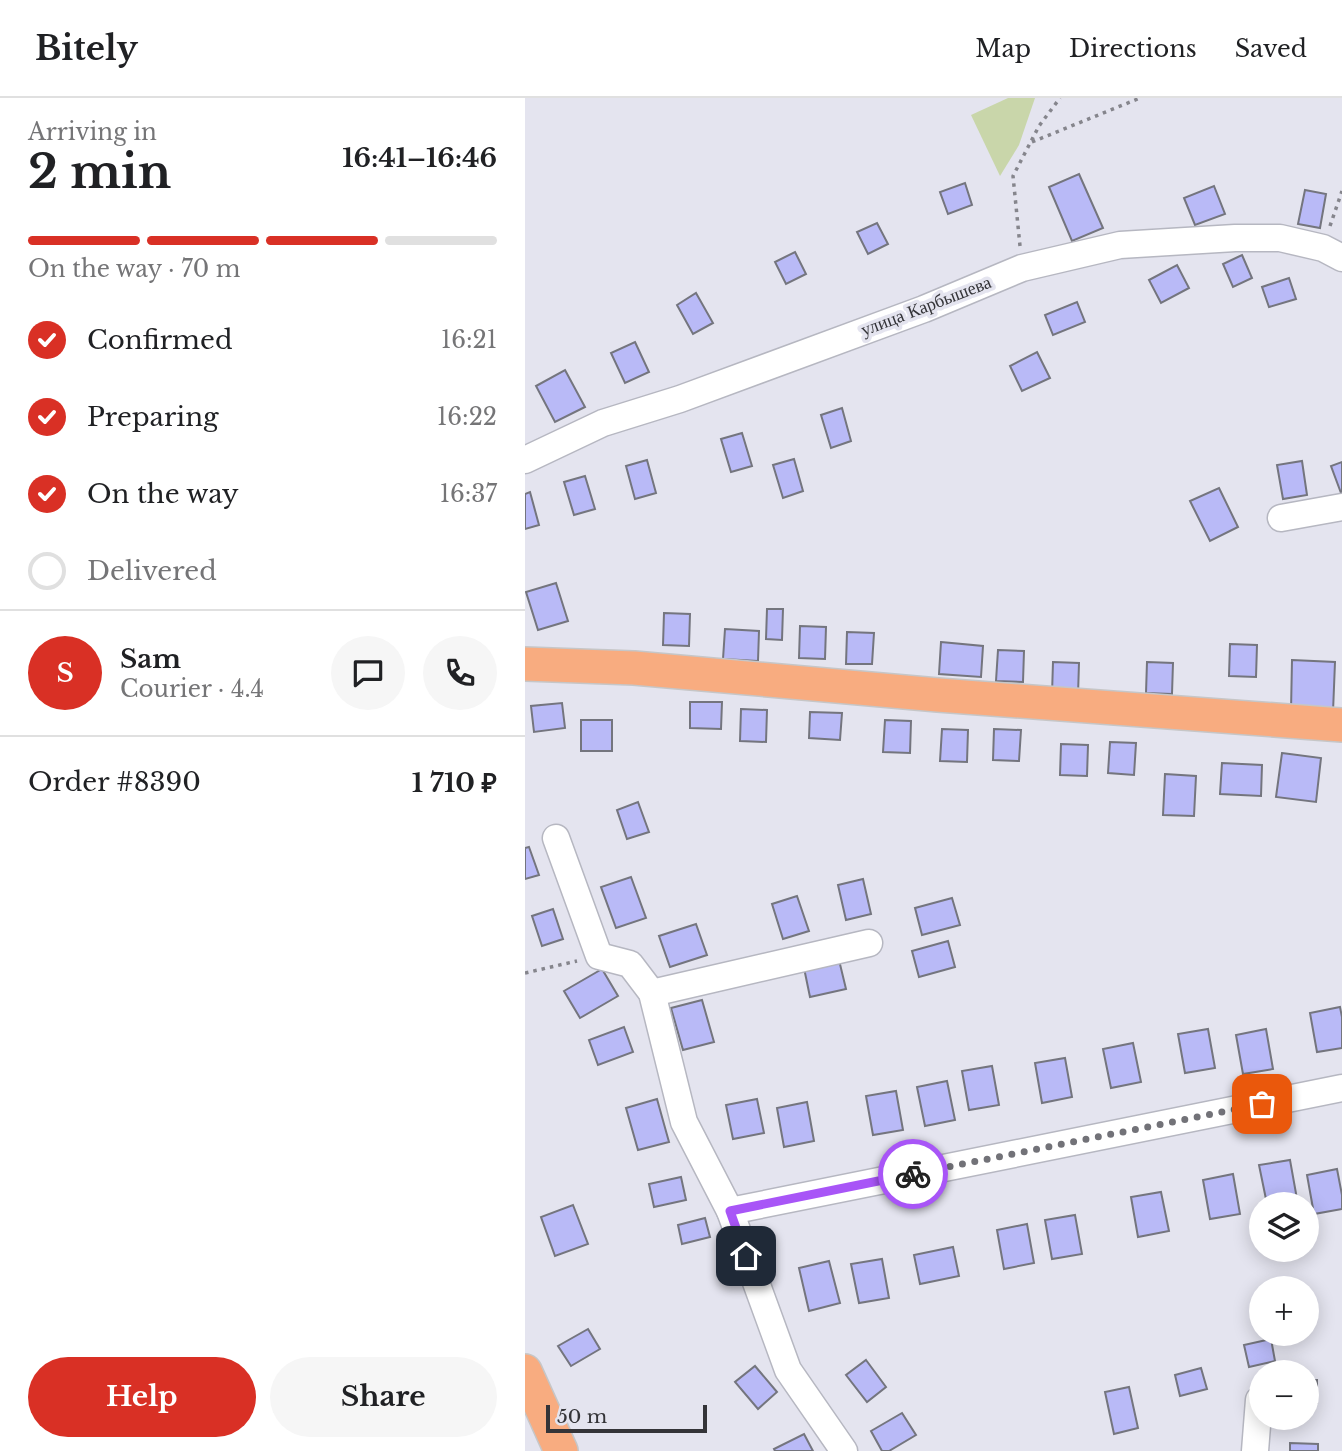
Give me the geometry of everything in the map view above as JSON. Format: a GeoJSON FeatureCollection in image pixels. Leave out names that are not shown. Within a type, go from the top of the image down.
{"type":"FeatureCollection","features":[{"type":"Feature","properties":{"kind":"main road"},"geometry":{"type":"LineString","coordinates":[[525,664],[634,668],[938,695],[1342,724]]}},
{"type":"Feature","properties":{"kind":"main road"},"geometry":{"type":"LineString","coordinates":[[525,1371],[561,1451]]}},
{"type":"Feature","properties":{"kind":"street","name":"улица Карбышева"},"geometry":{"type":"LineString","coordinates":[[525,460],[603,423],[706,390],[924,309],[1022,268],[1120,245],[1234,238],[1280,238],[1332,253]]}},
{"type":"Feature","properties":{"kind":"street"},"geometry":{"type":"LineString","coordinates":[[1281,518],[1342,507]]}},
{"type":"Feature","properties":{"kind":"street"},"geometry":{"type":"LineString","coordinates":[[556,838],[599,956],[630,964],[652,993],[684,1122],[730,1211],[788,1370],[844,1451]]}},
{"type":"Feature","properties":{"kind":"street"},"geometry":{"type":"LineString","coordinates":[[652,993],[869,943]]}},
{"type":"Feature","properties":{"kind":"street"},"geometry":{"type":"LineString","coordinates":[[730,1211],[1342,1088]]}},
{"type":"Feature","properties":{"kind":"street"},"geometry":{"type":"LineString","coordinates":[[1255,1451],[1257,1430]]}},
{"type":"Feature","properties":{"kind":"path"},"geometry":{"type":"LineString","coordinates":[[1022,268],[1013,176],[1038,126],[1060,98]]}},
{"type":"Feature","properties":{"kind":"path"},"geometry":{"type":"LineString","coordinates":[[1030,142],[1140,98]]}},
{"type":"Feature","properties":{"kind":"path"},"geometry":{"type":"LineString","coordinates":[[1332,253],[1342,191]]}},
{"type":"Feature","properties":{"kind":"path"},"geometry":{"type":"LineString","coordinates":[[525,973],[599,956]]}},
{"type":"Feature","properties":{"kind":"green space"},"geometry":{"type":"Polygon","coordinates":[[[1008,98],[1035,98],[1019,145],[1000,176],[971,115],[1008,98]]]}},
{"type":"Feature","properties":{"kind":"building"},"geometry":{"type":"Polygon","coordinates":[[[1079,174],[1103,228],[1072,241],[1049,187],[1079,174]]]}},
{"type":"Feature","properties":{"kind":"building"},"geometry":{"type":"Polygon","coordinates":[[[965,183],[972,205],[948,214],[940,192],[965,183]]]}},
{"type":"Feature","properties":{"kind":"building"},"geometry":{"type":"Polygon","coordinates":[[[1214,186],[1225,214],[1195,225],[1184,198],[1214,186]]]}},
{"type":"Feature","properties":{"kind":"building"},"geometry":{"type":"Polygon","coordinates":[[[1305,190],[1326,194],[1320,228],[1298,224],[1305,190]]]}},
{"type":"Feature","properties":{"kind":"building"},"geometry":{"type":"Polygon","coordinates":[[[877,223],[888,244],[868,254],[857,232],[877,223]]]}},
{"type":"Feature","properties":{"kind":"building"},"geometry":{"type":"Polygon","coordinates":[[[795,252],[806,274],[786,284],[775,262],[795,252]]]}},
{"type":"Feature","properties":{"kind":"building"},"geometry":{"type":"Polygon","coordinates":[[[1242,255],[1252,278],[1233,287],[1223,264],[1242,255]]]}},
{"type":"Feature","properties":{"kind":"building"},"geometry":{"type":"Polygon","coordinates":[[[1177,265],[1189,288],[1161,303],[1149,280],[1177,265]]]}},
{"type":"Feature","properties":{"kind":"building"},"geometry":{"type":"Polygon","coordinates":[[[1289,278],[1296,299],[1269,307],[1262,287],[1289,278]]]}},
{"type":"Feature","properties":{"kind":"building"},"geometry":{"type":"Polygon","coordinates":[[[696,293],[713,323],[693,334],[677,305],[696,293]]]}},
{"type":"Feature","properties":{"kind":"building"},"geometry":{"type":"Polygon","coordinates":[[[1077,302],[1085,322],[1053,335],[1045,315],[1077,302]]]}},
{"type":"Feature","properties":{"kind":"building"},"geometry":{"type":"Polygon","coordinates":[[[635,342],[649,372],[625,383],[611,353],[635,342]]]}},
{"type":"Feature","properties":{"kind":"building"},"geometry":{"type":"Polygon","coordinates":[[[1037,352],[1050,378],[1022,391],[1010,366],[1037,352]]]}},
{"type":"Feature","properties":{"kind":"building"},"geometry":{"type":"Polygon","coordinates":[[[565,370],[585,407],[555,422],[536,386],[565,370]]]}},
{"type":"Feature","properties":{"kind":"building"},"geometry":{"type":"Polygon","coordinates":[[[842,408],[851,441],[831,448],[821,415],[842,408]]]}},
{"type":"Feature","properties":{"kind":"building"},"geometry":{"type":"Polygon","coordinates":[[[742,433],[752,466],[731,472],[721,439],[742,433]]]}},
{"type":"Feature","properties":{"kind":"building"},"geometry":{"type":"Polygon","coordinates":[[[794,459],[803,491],[783,498],[773,465],[794,459]]]}},
{"type":"Feature","properties":{"kind":"building"},"geometry":{"type":"Polygon","coordinates":[[[647,460],[656,493],[635,499],[626,466],[647,460]]]}},
{"type":"Feature","properties":{"kind":"building"},"geometry":{"type":"Polygon","coordinates":[[[1302,461],[1307,495],[1283,499],[1277,465],[1302,461]]]}},
{"type":"Feature","properties":{"kind":"building"},"geometry":{"type":"Polygon","coordinates":[[[1342,462],[1342,492],[1341,493],[1331,466],[1342,462]]]}},
{"type":"Feature","properties":{"kind":"building"},"geometry":{"type":"Polygon","coordinates":[[[585,476],[595,509],[574,515],[564,482],[585,476]]]}},
{"type":"Feature","properties":{"kind":"building"},"geometry":{"type":"Polygon","coordinates":[[[1219,488],[1238,527],[1210,541],[1190,501],[1219,488]]]}},
{"type":"Feature","properties":{"kind":"building"},"geometry":{"type":"Polygon","coordinates":[[[530,492],[539,525],[525,529],[525,494],[530,492]]]}},
{"type":"Feature","properties":{"kind":"building"},"geometry":{"type":"Polygon","coordinates":[[[556,583],[568,621],[538,630],[526,592],[556,583]]]}},
{"type":"Feature","properties":{"kind":"building"},"geometry":{"type":"Polygon","coordinates":[[[767,609],[783,609],[782,640],[766,639],[767,609]]]}},
{"type":"Feature","properties":{"kind":"building"},"geometry":{"type":"Polygon","coordinates":[[[664,613],[690,614],[689,646],[663,645],[664,613]]]}},
{"type":"Feature","properties":{"kind":"building"},"geometry":{"type":"Polygon","coordinates":[[[800,626],[826,627],[825,659],[799,658],[800,626]]]}},
{"type":"Feature","properties":{"kind":"building"},"geometry":{"type":"Polygon","coordinates":[[[725,629],[759,631],[758,661],[723,659],[725,629]]]}},
{"type":"Feature","properties":{"kind":"building"},"geometry":{"type":"Polygon","coordinates":[[[847,632],[874,633],[872,664],[846,664],[847,632]]]}},
{"type":"Feature","properties":{"kind":"building"},"geometry":{"type":"Polygon","coordinates":[[[941,642],[983,646],[981,677],[939,674],[941,642]]]}},
{"type":"Feature","properties":{"kind":"building"},"geometry":{"type":"Polygon","coordinates":[[[1230,644],[1257,645],[1256,677],[1229,676],[1230,644]]]}},
{"type":"Feature","properties":{"kind":"building"},"geometry":{"type":"Polygon","coordinates":[[[998,650],[1024,651],[1023,682],[996,681],[998,650]]]}},
{"type":"Feature","properties":{"kind":"building"},"geometry":{"type":"Polygon","coordinates":[[[1292,660],[1335,662],[1333,712],[1291,711],[1292,660]]]}},
{"type":"Feature","properties":{"kind":"building"},"geometry":{"type":"Polygon","coordinates":[[[1053,662],[1079,663],[1078,695],[1052,694],[1053,662]]]}},
{"type":"Feature","properties":{"kind":"building"},"geometry":{"type":"Polygon","coordinates":[[[1147,662],[1173,663],[1172,694],[1146,693],[1147,662]]]}},
{"type":"Feature","properties":{"kind":"building"},"geometry":{"type":"Polygon","coordinates":[[[690,702],[722,702],[721,729],[690,728],[690,702]]]}},
{"type":"Feature","properties":{"kind":"building"},"geometry":{"type":"Polygon","coordinates":[[[562,703],[565,728],[534,732],[531,706],[562,703]]]}},
{"type":"Feature","properties":{"kind":"building"},"geometry":{"type":"Polygon","coordinates":[[[741,709],[767,710],[766,742],[740,741],[741,709]]]}},
{"type":"Feature","properties":{"kind":"building"},"geometry":{"type":"Polygon","coordinates":[[[810,712],[842,713],[840,740],[809,738],[810,712]]]}},
{"type":"Feature","properties":{"kind":"building"},"geometry":{"type":"Polygon","coordinates":[[[581,720],[612,720],[612,751],[581,751],[581,720]]]}},
{"type":"Feature","properties":{"kind":"building"},"geometry":{"type":"Polygon","coordinates":[[[885,720],[911,721],[910,753],[883,752],[885,720]]]}},
{"type":"Feature","properties":{"kind":"building"},"geometry":{"type":"Polygon","coordinates":[[[942,729],[968,730],[967,762],[940,761],[942,729]]]}},
{"type":"Feature","properties":{"kind":"building"},"geometry":{"type":"Polygon","coordinates":[[[994,729],[1021,730],[1019,761],[993,760],[994,729]]]}},
{"type":"Feature","properties":{"kind":"building"},"geometry":{"type":"Polygon","coordinates":[[[1110,742],[1136,743],[1134,775],[1108,773],[1110,742]]]}},
{"type":"Feature","properties":{"kind":"building"},"geometry":{"type":"Polygon","coordinates":[[[1061,744],[1088,745],[1087,776],[1060,775],[1061,744]]]}},
{"type":"Feature","properties":{"kind":"building"},"geometry":{"type":"Polygon","coordinates":[[[1282,753],[1321,758],[1316,802],[1276,797],[1282,753]]]}},
{"type":"Feature","properties":{"kind":"building"},"geometry":{"type":"Polygon","coordinates":[[[1222,763],[1262,765],[1261,796],[1220,794],[1222,763]]]}},
{"type":"Feature","properties":{"kind":"building"},"geometry":{"type":"Polygon","coordinates":[[[1165,774],[1196,776],[1194,816],[1163,815],[1165,774]]]}},
{"type":"Feature","properties":{"kind":"building"},"geometry":{"type":"Polygon","coordinates":[[[638,802],[649,832],[627,839],[617,810],[638,802]]]}},
{"type":"Feature","properties":{"kind":"building"},"geometry":{"type":"Polygon","coordinates":[[[529,847],[539,875],[525,879],[525,848],[529,847]]]}},
{"type":"Feature","properties":{"kind":"building"},"geometry":{"type":"Polygon","coordinates":[[[631,877],[646,918],[616,928],[601,887],[631,877]]]}},
{"type":"Feature","properties":{"kind":"building"},"geometry":{"type":"Polygon","coordinates":[[[863,879],[871,914],[846,920],[838,885],[863,879]]]}},
{"type":"Feature","properties":{"kind":"building"},"geometry":{"type":"Polygon","coordinates":[[[797,896],[809,931],[783,939],[772,904],[797,896]]]}},
{"type":"Feature","properties":{"kind":"building"},"geometry":{"type":"Polygon","coordinates":[[[952,898],[960,925],[922,935],[915,908],[952,898]]]}},
{"type":"Feature","properties":{"kind":"building"},"geometry":{"type":"Polygon","coordinates":[[[553,909],[563,939],[542,946],[532,916],[553,909]]]}},
{"type":"Feature","properties":{"kind":"building"},"geometry":{"type":"Polygon","coordinates":[[[696,924],[707,955],[670,967],[659,936],[696,924]]]}},
{"type":"Feature","properties":{"kind":"building"},"geometry":{"type":"Polygon","coordinates":[[[948,941],[955,967],[919,977],[912,951],[948,941]]]}},
{"type":"Feature","properties":{"kind":"building"},"geometry":{"type":"Polygon","coordinates":[[[839,960],[846,989],[810,997],[804,968],[839,960]]]}},
{"type":"Feature","properties":{"kind":"building"},"geometry":{"type":"Polygon","coordinates":[[[602,969],[618,996],[580,1018],[564,991],[602,969]]]}},
{"type":"Feature","properties":{"kind":"building"},"geometry":{"type":"Polygon","coordinates":[[[702,1000],[714,1042],[683,1050],[671,1008],[702,1000]]]}},
{"type":"Feature","properties":{"kind":"building"},"geometry":{"type":"Polygon","coordinates":[[[1340,1007],[1342,1048],[1317,1052],[1310,1013],[1340,1007]]]}},
{"type":"Feature","properties":{"kind":"building"},"geometry":{"type":"Polygon","coordinates":[[[624,1027],[633,1052],[598,1065],[589,1040],[624,1027]]]}},
{"type":"Feature","properties":{"kind":"building"},"geometry":{"type":"Polygon","coordinates":[[[1208,1029],[1215,1068],[1185,1073],[1178,1034],[1208,1029]]]}},
{"type":"Feature","properties":{"kind":"building"},"geometry":{"type":"Polygon","coordinates":[[[1266,1029],[1273,1069],[1243,1074],[1236,1035],[1266,1029]]]}},
{"type":"Feature","properties":{"kind":"building"},"geometry":{"type":"Polygon","coordinates":[[[1133,1043],[1141,1082],[1111,1088],[1103,1049],[1133,1043]]]}},
{"type":"Feature","properties":{"kind":"building"},"geometry":{"type":"Polygon","coordinates":[[[1065,1058],[1072,1097],[1042,1103],[1035,1063],[1065,1058]]]}},
{"type":"Feature","properties":{"kind":"building"},"geometry":{"type":"Polygon","coordinates":[[[992,1066],[999,1105],[969,1110],[962,1071],[992,1066]]]}},
{"type":"Feature","properties":{"kind":"building"},"geometry":{"type":"Polygon","coordinates":[[[947,1081],[955,1120],[925,1126],[917,1087],[947,1081]]]}},
{"type":"Feature","properties":{"kind":"building"},"geometry":{"type":"Polygon","coordinates":[[[896,1091],[903,1130],[873,1135],[866,1096],[896,1091]]]}},
{"type":"Feature","properties":{"kind":"building"},"geometry":{"type":"Polygon","coordinates":[[[657,1099],[669,1142],[638,1150],[626,1108],[657,1099]]]}},
{"type":"Feature","properties":{"kind":"building"},"geometry":{"type":"Polygon","coordinates":[[[757,1099],[764,1133],[733,1139],[726,1105],[757,1099]]]}},
{"type":"Feature","properties":{"kind":"building"},"geometry":{"type":"Polygon","coordinates":[[[807,1102],[814,1141],[784,1147],[777,1108],[807,1102]]]}},
{"type":"Feature","properties":{"kind":"building"},"geometry":{"type":"Polygon","coordinates":[[[1290,1160],[1296,1192],[1265,1192],[1259,1165],[1290,1160]]]}},
{"type":"Feature","properties":{"kind":"building"},"geometry":{"type":"Polygon","coordinates":[[[1337,1169],[1342,1209],[1319,1213],[1319,1192],[1310,1192],[1307,1175],[1337,1169]]]}},
{"type":"Feature","properties":{"kind":"building"},"geometry":{"type":"Polygon","coordinates":[[[1233,1174],[1240,1214],[1210,1219],[1203,1180],[1233,1174]]]}},
{"type":"Feature","properties":{"kind":"building"},"geometry":{"type":"Polygon","coordinates":[[[681,1177],[686,1200],[654,1207],[649,1184],[681,1177]]]}},
{"type":"Feature","properties":{"kind":"building"},"geometry":{"type":"Polygon","coordinates":[[[1161,1192],[1169,1231],[1138,1237],[1131,1197],[1161,1192]]]}},
{"type":"Feature","properties":{"kind":"building"},"geometry":{"type":"Polygon","coordinates":[[[573,1205],[588,1244],[555,1256],[541,1217],[573,1205]]]}},
{"type":"Feature","properties":{"kind":"building"},"geometry":{"type":"Polygon","coordinates":[[[1075,1215],[1082,1254],[1052,1259],[1045,1220],[1075,1215]]]}},
{"type":"Feature","properties":{"kind":"building"},"geometry":{"type":"Polygon","coordinates":[[[705,1218],[710,1237],[682,1244],[678,1225],[705,1218]]]}},
{"type":"Feature","properties":{"kind":"building"},"geometry":{"type":"Polygon","coordinates":[[[1027,1224],[1034,1263],[1004,1269],[997,1230],[1027,1224]]]}},
{"type":"Feature","properties":{"kind":"building"},"geometry":{"type":"Polygon","coordinates":[[[953,1247],[959,1276],[920,1284],[914,1255],[953,1247]]]}},
{"type":"Feature","properties":{"kind":"building"},"geometry":{"type":"Polygon","coordinates":[[[882,1259],[889,1298],[859,1303],[851,1264],[882,1259]]]}},
{"type":"Feature","properties":{"kind":"building"},"geometry":{"type":"Polygon","coordinates":[[[829,1261],[840,1303],[809,1311],[799,1268],[829,1261]]]}},
{"type":"Feature","properties":{"kind":"building"},"geometry":{"type":"Polygon","coordinates":[[[588,1329],[600,1349],[571,1366],[558,1346],[588,1329]]]}},
{"type":"Feature","properties":{"kind":"building"},"geometry":{"type":"Polygon","coordinates":[[[1244,1345],[1272,1346],[1275,1360],[1249,1360],[1249,1367],[1244,1345]]]}},
{"type":"Feature","properties":{"kind":"building"},"geometry":{"type":"Polygon","coordinates":[[[866,1360],[886,1387],[867,1402],[846,1375],[866,1360]]]}},
{"type":"Feature","properties":{"kind":"building"},"geometry":{"type":"Polygon","coordinates":[[[755,1366],[777,1392],[758,1409],[735,1382],[755,1366]]]}},
{"type":"Feature","properties":{"kind":"building"},"geometry":{"type":"Polygon","coordinates":[[[1201,1368],[1207,1389],[1180,1396],[1175,1375],[1201,1368]]]}},
{"type":"Feature","properties":{"kind":"building"},"geometry":{"type":"Polygon","coordinates":[[[1129,1387],[1138,1428],[1114,1434],[1105,1392],[1129,1387]]]}},
{"type":"Feature","properties":{"kind":"building"},"geometry":{"type":"Polygon","coordinates":[[[902,1413],[916,1435],[889,1451],[882,1451],[871,1431],[902,1413]]]}},
{"type":"Feature","properties":{"kind":"building"},"geometry":{"type":"Polygon","coordinates":[[[804,1434],[813,1451],[775,1451],[774,1449],[804,1434]]]}},
{"type":"Feature","properties":{"kind":"building"},"geometry":{"type":"Polygon","coordinates":[[[1290,1443],[1318,1444],[1318,1451],[1290,1451],[1290,1443]]]}},
{"type":"Feature","properties":{"kind":"way so far"},"geometry":{"type":"LineString","coordinates":[[913,1174],[1262,1104]]}},
{"type":"Feature","properties":{"kind":"route"},"geometry":{"type":"LineString","coordinates":[[746,1256],[730,1211],[913,1174]]}}]}
